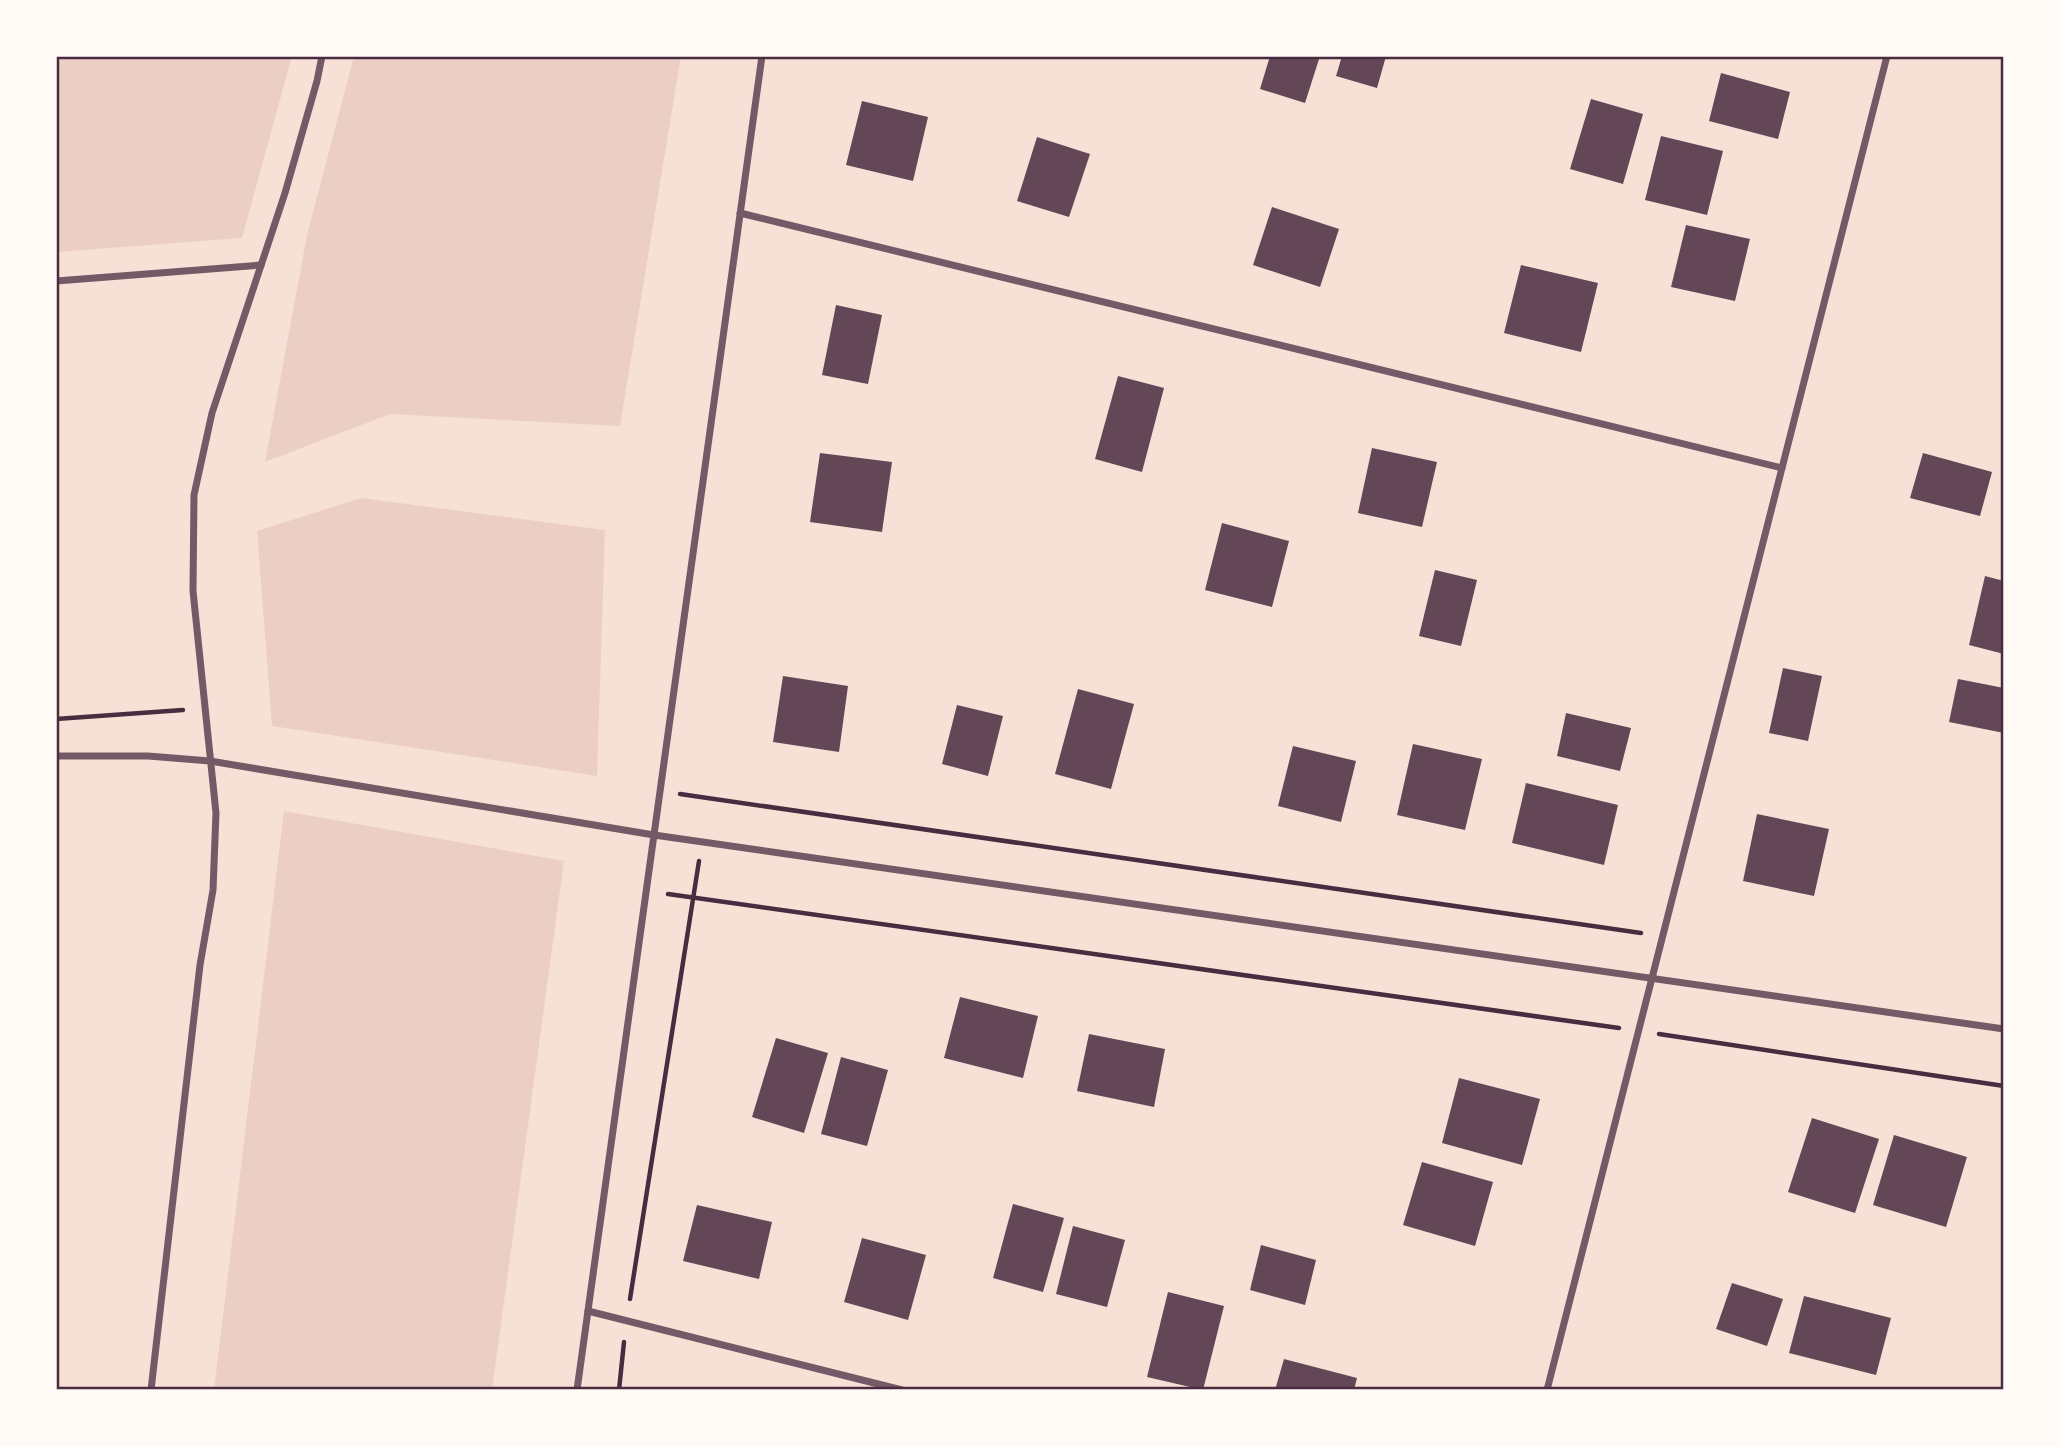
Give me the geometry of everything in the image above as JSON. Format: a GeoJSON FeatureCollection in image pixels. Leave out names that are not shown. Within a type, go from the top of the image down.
{"type":"FeatureCollection","features":[{"type":"Feature","properties":{"kind":"street"},"geometry":{"type":"LineString","coordinates":[[151,1390],[200,965],[213,890],[216,813],[193,591],[194,495],[212,413],[288,180],[317,81],[321,56]]}},
{"type":"Feature","properties":{"kind":"street"},"geometry":{"type":"LineString","coordinates":[[577,1390],[762,56]]}},
{"type":"Feature","properties":{"kind":"street"},"geometry":{"type":"LineString","coordinates":[[1547,1390],[1887,56]]}},
{"type":"Feature","properties":{"kind":"street"},"geometry":{"type":"LineString","coordinates":[[740,213],[1782,468]]}},
{"type":"Feature","properties":{"kind":"street"},"geometry":{"type":"LineString","coordinates":[[56,281],[261,265]]}},
{"type":"Feature","properties":{"kind":"street"},"geometry":{"type":"LineString","coordinates":[[56,756],[148,755],[210,761],[654,835],[2004,1029]]}},
{"type":"Feature","properties":{"kind":"street"},"geometry":{"type":"LineString","coordinates":[[588,1311],[902,1390]]}},
{"type":"Feature","properties":{"kind":"path"},"geometry":{"type":"LineString","coordinates":[[56,719],[205,708]]}},
{"type":"Feature","properties":{"kind":"path"},"geometry":{"type":"LineString","coordinates":[[660,791],[1662,936]]}},
{"type":"Feature","properties":{"kind":"path"},"geometry":{"type":"LineString","coordinates":[[618,1390],[626,1321],[702,842]]}},
{"type":"Feature","properties":{"kind":"path"},"geometry":{"type":"LineString","coordinates":[[646,891],[1639,1031],[2004,1086]]}},
{"type":"Feature","properties":{"kind":"shaded area"},"geometry":{"type":"Polygon","coordinates":[[[56,56],[292,56],[242,238],[56,252],[56,56]]]}},
{"type":"Feature","properties":{"kind":"shaded area"},"geometry":{"type":"Polygon","coordinates":[[[354,56],[681,56],[620,426],[390,414],[265,462],[307,235],[354,56]]]}},
{"type":"Feature","properties":{"kind":"shaded area"},"geometry":{"type":"Polygon","coordinates":[[[361,498],[605,530],[597,776],[272,726],[257,531],[361,498]]]}},
{"type":"Feature","properties":{"kind":"shaded area"},"geometry":{"type":"Polygon","coordinates":[[[284,811],[564,861],[492,1390],[214,1390],[284,811]]]}},
{"type":"Feature","properties":{"kind":"building"},"geometry":{"type":"Polygon","coordinates":[[[1270,56],[1320,56],[1305,103],[1260,89],[1270,56]]]}},
{"type":"Feature","properties":{"kind":"building"},"geometry":{"type":"Polygon","coordinates":[[[1342,56],[1386,56],[1377,88],[1336,76],[1342,56]]]}},
{"type":"Feature","properties":{"kind":"building"},"geometry":{"type":"Polygon","coordinates":[[[1721,73],[1790,92],[1778,139],[1709,121],[1721,73]]]}},
{"type":"Feature","properties":{"kind":"building"},"geometry":{"type":"Polygon","coordinates":[[[1591,99],[1643,114],[1623,184],[1570,169],[1591,99]]]}},
{"type":"Feature","properties":{"kind":"building"},"geometry":{"type":"Polygon","coordinates":[[[862,101],[928,117],[913,181],[846,165],[862,101]]]}},
{"type":"Feature","properties":{"kind":"building"},"geometry":{"type":"Polygon","coordinates":[[[1661,136],[1723,151],[1707,215],[1645,200],[1661,136]]]}},
{"type":"Feature","properties":{"kind":"building"},"geometry":{"type":"Polygon","coordinates":[[[1037,137],[1090,154],[1069,217],[1017,201],[1037,137]]]}},
{"type":"Feature","properties":{"kind":"building"},"geometry":{"type":"Polygon","coordinates":[[[1272,207],[1339,229],[1320,287],[1253,265],[1272,207]]]}},
{"type":"Feature","properties":{"kind":"building"},"geometry":{"type":"Polygon","coordinates":[[[1686,225],[1750,239],[1735,301],[1671,287],[1686,225]]]}},
{"type":"Feature","properties":{"kind":"building"},"geometry":{"type":"Polygon","coordinates":[[[1521,265],[1598,283],[1581,352],[1504,333],[1521,265]]]}},
{"type":"Feature","properties":{"kind":"building"},"geometry":{"type":"Polygon","coordinates":[[[836,305],[882,315],[868,384],[822,375],[836,305]]]}},
{"type":"Feature","properties":{"kind":"building"},"geometry":{"type":"Polygon","coordinates":[[[1118,376],[1164,388],[1142,472],[1095,459],[1118,376]]]}},
{"type":"Feature","properties":{"kind":"building"},"geometry":{"type":"Polygon","coordinates":[[[1372,448],[1437,462],[1422,527],[1358,513],[1372,448]]]}},
{"type":"Feature","properties":{"kind":"building"},"geometry":{"type":"Polygon","coordinates":[[[820,453],[892,462],[882,532],[810,522],[820,453]]]}},
{"type":"Feature","properties":{"kind":"building"},"geometry":{"type":"Polygon","coordinates":[[[1923,453],[1992,472],[1980,516],[1910,498],[1923,453]]]}},
{"type":"Feature","properties":{"kind":"building"},"geometry":{"type":"Polygon","coordinates":[[[1222,523],[1289,541],[1272,607],[1205,590],[1222,523]]]}},
{"type":"Feature","properties":{"kind":"building"},"geometry":{"type":"Polygon","coordinates":[[[1435,570],[1477,580],[1461,646],[1419,636],[1435,570]]]}},
{"type":"Feature","properties":{"kind":"building"},"geometry":{"type":"Polygon","coordinates":[[[1985,576],[2004,581],[2004,654],[1969,645],[1985,576]]]}},
{"type":"Feature","properties":{"kind":"building"},"geometry":{"type":"Polygon","coordinates":[[[1783,668],[1822,676],[1808,741],[1769,733],[1783,668]]]}},
{"type":"Feature","properties":{"kind":"building"},"geometry":{"type":"Polygon","coordinates":[[[783,676],[848,686],[839,752],[773,742],[783,676]]]}},
{"type":"Feature","properties":{"kind":"building"},"geometry":{"type":"Polygon","coordinates":[[[1958,679],[2004,688],[2004,733],[1949,722],[1958,679]]]}},
{"type":"Feature","properties":{"kind":"building"},"geometry":{"type":"Polygon","coordinates":[[[1078,689],[1134,704],[1111,789],[1055,774],[1078,689]]]}},
{"type":"Feature","properties":{"kind":"building"},"geometry":{"type":"Polygon","coordinates":[[[957,705],[1003,716],[988,776],[942,764],[957,705]]]}},
{"type":"Feature","properties":{"kind":"building"},"geometry":{"type":"Polygon","coordinates":[[[1566,713],[1631,728],[1620,771],[1557,756],[1566,713]]]}},
{"type":"Feature","properties":{"kind":"building"},"geometry":{"type":"Polygon","coordinates":[[[1413,744],[1482,759],[1465,830],[1397,815],[1413,744]]]}},
{"type":"Feature","properties":{"kind":"building"},"geometry":{"type":"Polygon","coordinates":[[[1293,746],[1356,761],[1341,822],[1278,806],[1293,746]]]}},
{"type":"Feature","properties":{"kind":"building"},"geometry":{"type":"Polygon","coordinates":[[[1526,783],[1618,805],[1604,865],[1512,843],[1526,783]]]}},
{"type":"Feature","properties":{"kind":"building"},"geometry":{"type":"Polygon","coordinates":[[[1757,814],[1829,829],[1814,896],[1743,881],[1757,814]]]}},
{"type":"Feature","properties":{"kind":"building"},"geometry":{"type":"Polygon","coordinates":[[[960,997],[1038,1016],[1023,1078],[944,1058],[960,997]]]}},
{"type":"Feature","properties":{"kind":"building"},"geometry":{"type":"Polygon","coordinates":[[[1089,1034],[1165,1049],[1154,1107],[1077,1091],[1089,1034]]]}},
{"type":"Feature","properties":{"kind":"building"},"geometry":{"type":"Polygon","coordinates":[[[776,1038],[828,1053],[804,1133],[752,1117],[776,1038]]]}},
{"type":"Feature","properties":{"kind":"building"},"geometry":{"type":"Polygon","coordinates":[[[841,1057],[888,1070],[867,1146],[821,1134],[841,1057]]]}},
{"type":"Feature","properties":{"kind":"building"},"geometry":{"type":"Polygon","coordinates":[[[1459,1078],[1540,1099],[1522,1165],[1442,1143],[1459,1078]]]}},
{"type":"Feature","properties":{"kind":"building"},"geometry":{"type":"Polygon","coordinates":[[[1812,1118],[1879,1139],[1855,1213],[1788,1192],[1812,1118]]]}},
{"type":"Feature","properties":{"kind":"building"},"geometry":{"type":"Polygon","coordinates":[[[1894,1135],[1967,1157],[1946,1227],[1873,1205],[1894,1135]]]}},
{"type":"Feature","properties":{"kind":"building"},"geometry":{"type":"Polygon","coordinates":[[[1422,1162],[1493,1182],[1475,1246],[1403,1225],[1422,1162]]]}},
{"type":"Feature","properties":{"kind":"building"},"geometry":{"type":"Polygon","coordinates":[[[1013,1204],[1064,1218],[1043,1292],[993,1278],[1013,1204]]]}},
{"type":"Feature","properties":{"kind":"building"},"geometry":{"type":"Polygon","coordinates":[[[697,1205],[772,1222],[759,1279],[683,1261],[697,1205]]]}},
{"type":"Feature","properties":{"kind":"building"},"geometry":{"type":"Polygon","coordinates":[[[1073,1226],[1125,1240],[1107,1307],[1056,1294],[1073,1226]]]}},
{"type":"Feature","properties":{"kind":"building"},"geometry":{"type":"Polygon","coordinates":[[[862,1238],[926,1255],[908,1320],[844,1302],[862,1238]]]}},
{"type":"Feature","properties":{"kind":"building"},"geometry":{"type":"Polygon","coordinates":[[[1261,1245],[1316,1260],[1305,1305],[1250,1290],[1261,1245]]]}},
{"type":"Feature","properties":{"kind":"building"},"geometry":{"type":"Polygon","coordinates":[[[1732,1283],[1783,1299],[1767,1346],[1716,1329],[1732,1283]]]}},
{"type":"Feature","properties":{"kind":"building"},"geometry":{"type":"Polygon","coordinates":[[[1168,1292],[1224,1306],[1203,1390],[1147,1377],[1168,1292]]]}},
{"type":"Feature","properties":{"kind":"building"},"geometry":{"type":"Polygon","coordinates":[[[1804,1296],[1891,1318],[1876,1375],[1789,1353],[1804,1296]]]}},
{"type":"Feature","properties":{"kind":"building"},"geometry":{"type":"Polygon","coordinates":[[[1284,1359],[1357,1378],[1354,1390],[1275,1390],[1284,1359]]]}}]}
